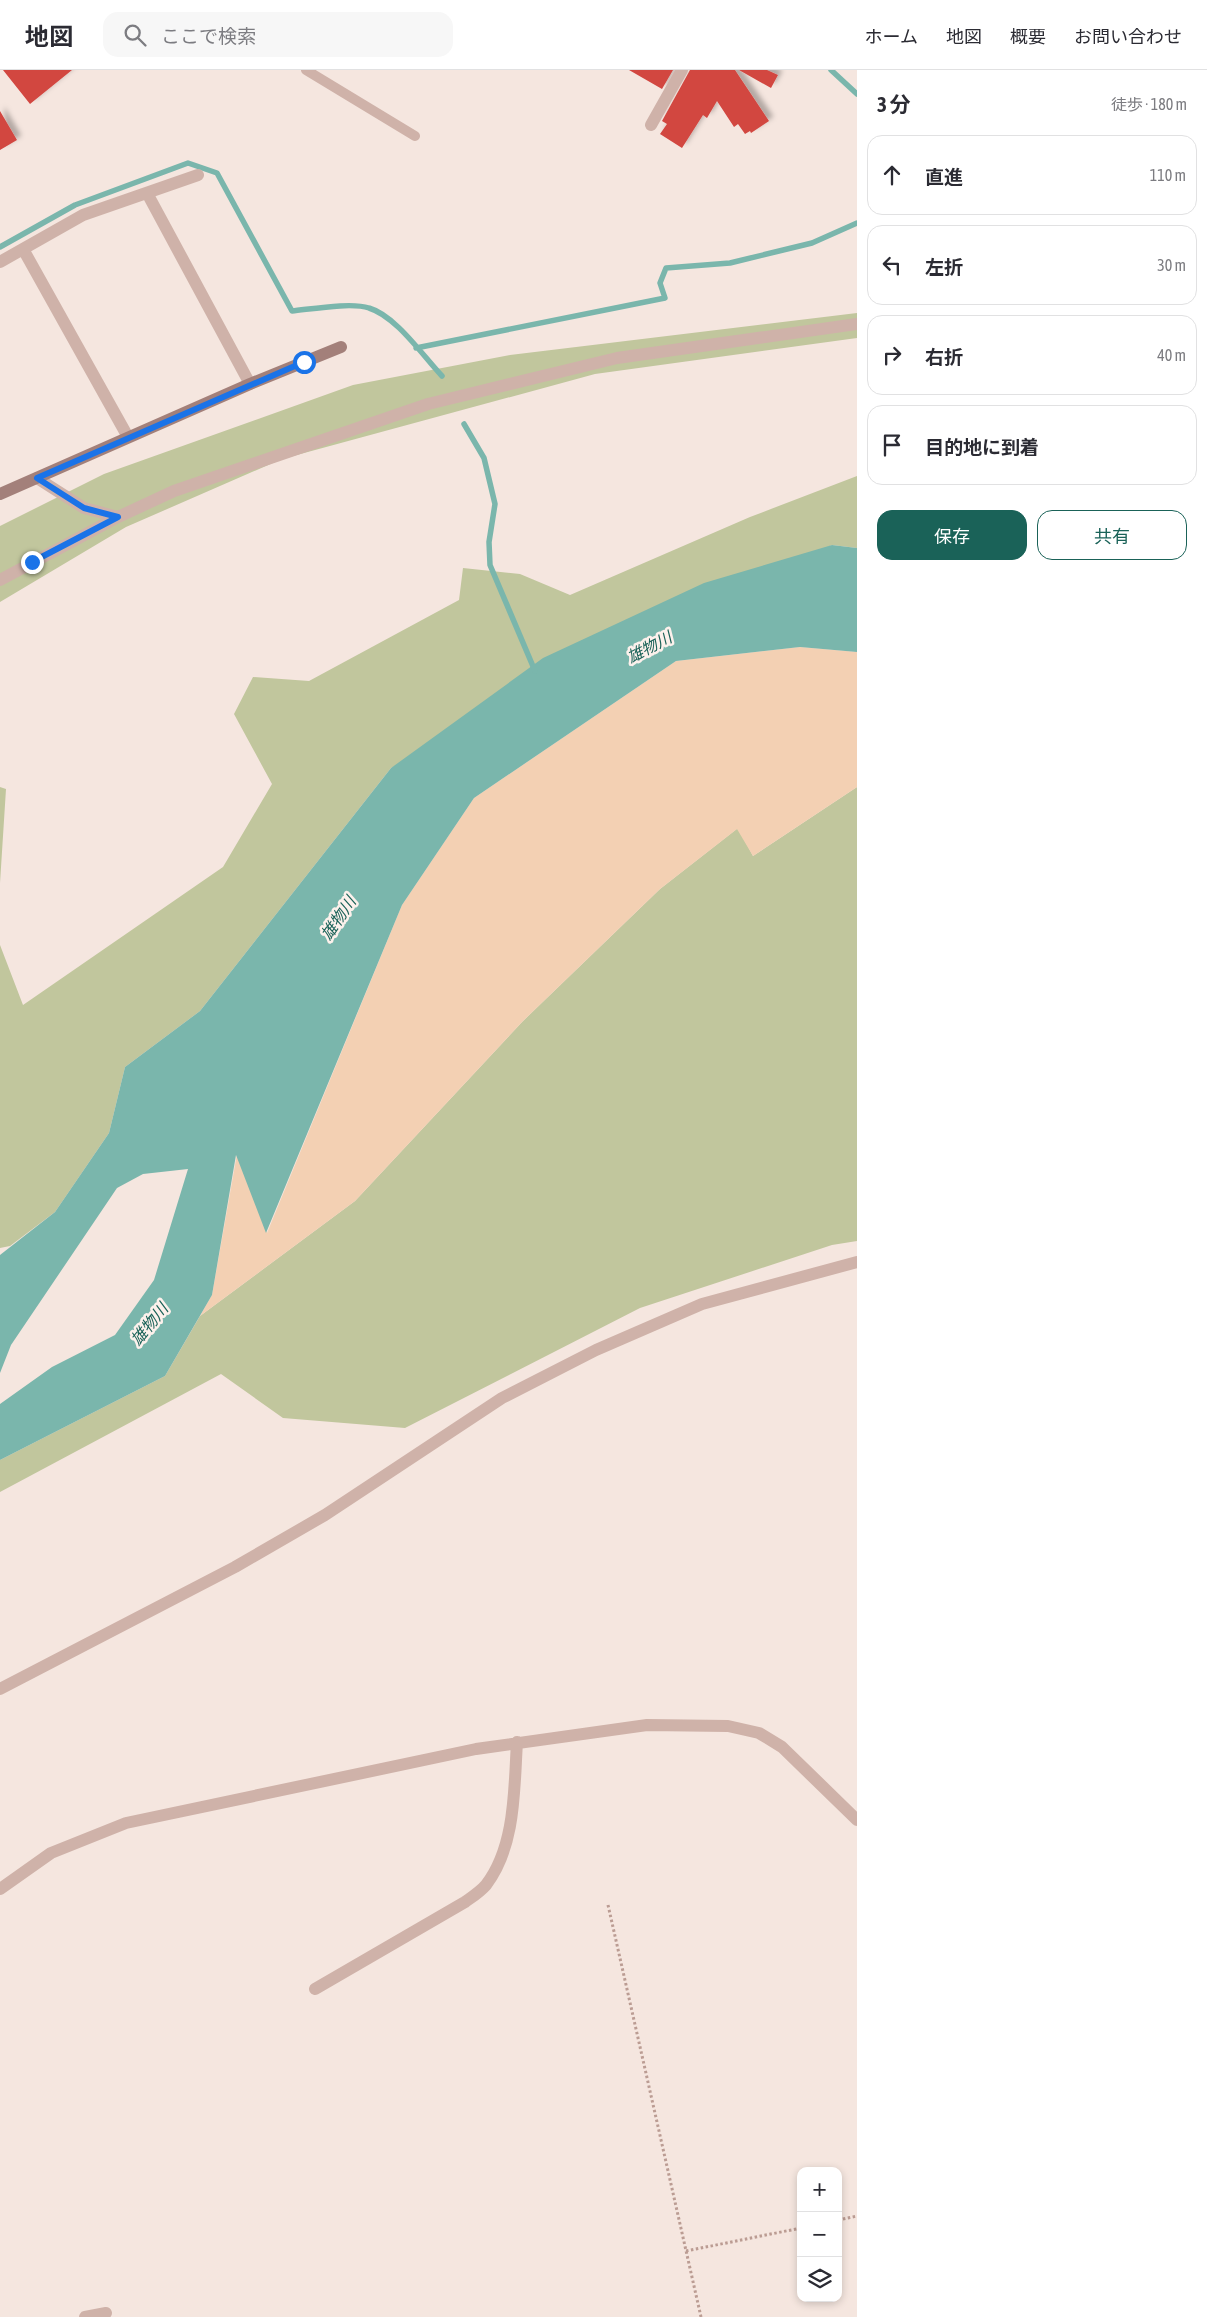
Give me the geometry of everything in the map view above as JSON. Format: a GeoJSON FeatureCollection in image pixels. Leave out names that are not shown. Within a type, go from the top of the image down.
{"type":"FeatureCollection","features":[{"type":"Feature","properties":{"kind":"street"},"geometry":{"type":"LineString","coordinates":[[651,125],[682,70]]}},
{"type":"Feature","properties":{"kind":"street"},"geometry":{"type":"LineString","coordinates":[[0,262],[83,215],[198,175]]}},
{"type":"Feature","properties":{"kind":"street"},"geometry":{"type":"LineString","coordinates":[[147,193],[250,384]]}},
{"type":"Feature","properties":{"kind":"street"},"geometry":{"type":"LineString","coordinates":[[23,250],[128,437]]}},
{"type":"Feature","properties":{"kind":"street"},"geometry":{"type":"LineString","coordinates":[[0,580],[118,517],[182,488],[428,404],[617,358],[857,324]]}},
{"type":"Feature","properties":{"kind":"street"},"geometry":{"type":"LineString","coordinates":[[0,494],[250,384],[340,347]]}},
{"type":"Feature","properties":{"kind":"street"},"geometry":{"type":"LineString","coordinates":[[37,478],[84,508],[118,517]]}},
{"type":"Feature","properties":{"kind":"street"},"geometry":{"type":"LineString","coordinates":[[0,1689],[236,1566],[325,1515],[502,1398],[596,1350],[702,1304],[857,1262]]}},
{"type":"Feature","properties":{"kind":"street"},"geometry":{"type":"LineString","coordinates":[[0,1889],[51,1853],[126,1822],[517,1742],[648,1725],[728,1726],[759,1733],[782,1747],[857,1820]]}},
{"type":"Feature","properties":{"kind":"street"},"geometry":{"type":"LineString","coordinates":[[315,1989],[465,1902],[486,1884],[501,1856],[509,1829],[514,1795],[517,1742]]}},
{"type":"Feature","properties":{"kind":"street"},"geometry":{"type":"LineString","coordinates":[[84,2317],[106,2313]]}},
{"type":"Feature","properties":{"kind":"lane"},"geometry":{"type":"LineString","coordinates":[[306,70],[415,136]]}},
{"type":"Feature","properties":{"kind":"path"},"geometry":{"type":"LineString","coordinates":[[608,1906],[701,2317]]}},
{"type":"Feature","properties":{"kind":"path"},"geometry":{"type":"LineString","coordinates":[[842,2219],[857,2216]]}},
{"type":"Feature","properties":{"kind":"path"},"geometry":{"type":"LineString","coordinates":[[686,2251],[797,2229]]}},
{"type":"Feature","properties":{"kind":"green space"},"geometry":{"type":"Polygon","coordinates":[[[857,313],[857,338],[595,374],[282,459],[126,527],[0,602],[0,526],[104,474],[353,385],[510,355],[857,313]]]}},
{"type":"Feature","properties":{"kind":"green space"},"geometry":{"type":"Polygon","coordinates":[[[857,476],[857,548],[832,545],[391,768],[200,1011],[125,1067],[109,1133],[55,1212],[10,1246],[0,1248],[0,945],[23,1005],[223,867],[272,784],[234,714],[253,677],[309,681],[459,600],[463,568],[520,574],[570,595],[750,517],[857,476]]]}},
{"type":"Feature","properties":{"kind":"green space"},"geometry":{"type":"Polygon","coordinates":[[[0,787],[6,789],[0,883],[0,787]]]}},
{"type":"Feature","properties":{"kind":"green space"},"geometry":{"type":"Polygon","coordinates":[[[857,787],[857,1241],[832,1245],[640,1308],[405,1428],[283,1418],[221,1374],[0,1492],[0,1460],[165,1376],[200,1316],[355,1201],[523,1021],[660,889],[738,828],[753,856],[857,787]]]}},
{"type":"Feature","properties":{"kind":"sand"},"geometry":{"type":"Polygon","coordinates":[[[800,647],[857,652],[857,787],[753,856],[737,829],[660,889],[523,1021],[355,1201],[200,1316],[212,1295],[237,1154],[267,1233],[402,905],[474,798],[676,661],[800,647]]]}},
{"type":"Feature","properties":{"kind":"water","name":"雄物川"},"geometry":{"type":"Polygon","coordinates":[[[832,545],[857,548],[857,652],[800,647],[676,661],[474,798],[402,905],[266,1233],[236,1155],[212,1295],[165,1376],[0,1460],[0,1404],[52,1367],[115,1335],[154,1280],[188,1169],[143,1174],[117,1188],[11,1345],[0,1373],[0,1255],[55,1212],[109,1133],[125,1067],[200,1011],[391,768],[543,658],[704,583],[832,545]]]}},
{"type":"Feature","properties":{"kind":"building"},"geometry":{"type":"Polygon","coordinates":[[[3,70],[72,70],[30,104],[3,70]]]}},
{"type":"Feature","properties":{"kind":"building"},"geometry":{"type":"Polygon","coordinates":[[[629,70],[673,70],[662,89],[629,70]]]}},
{"type":"Feature","properties":{"kind":"building"},"geometry":{"type":"Polygon","coordinates":[[[690,70],[735,70],[769,121],[751,133],[750,131],[745,134],[738,124],[734,127],[717,101],[707,118],[703,115],[682,148],[660,134],[667,124],[662,121],[690,70]]]}},
{"type":"Feature","properties":{"kind":"building"},"geometry":{"type":"Polygon","coordinates":[[[739,70],[767,70],[778,75],[771,88],[739,70]]]}},
{"type":"Feature","properties":{"kind":"building"},"geometry":{"type":"Polygon","coordinates":[[[0,111],[17,140],[0,150],[0,111]]]}},
{"type":"Feature","properties":{"kind":"waterway"},"geometry":{"type":"LineString","coordinates":[[831,70],[857,94]]}},
{"type":"Feature","properties":{"kind":"waterway"},"geometry":{"type":"LineString","coordinates":[[0,247],[75,205],[188,163],[217,173],[292,311],[361,306],[379,312],[399,328],[442,376]]}},
{"type":"Feature","properties":{"kind":"waterway"},"geometry":{"type":"LineString","coordinates":[[416,348],[665,298],[660,283],[666,268],[730,263],[812,243],[857,223]]}},
{"type":"Feature","properties":{"kind":"waterway"},"geometry":{"type":"LineString","coordinates":[[464,424],[484,458],[495,504],[489,542],[490,565],[535,671]]}},
{"type":"Feature","properties":{"kind":"route"},"geometry":{"type":"LineString","coordinates":[[32,562],[118,517],[84,508],[37,478],[304,362]]}}]}
